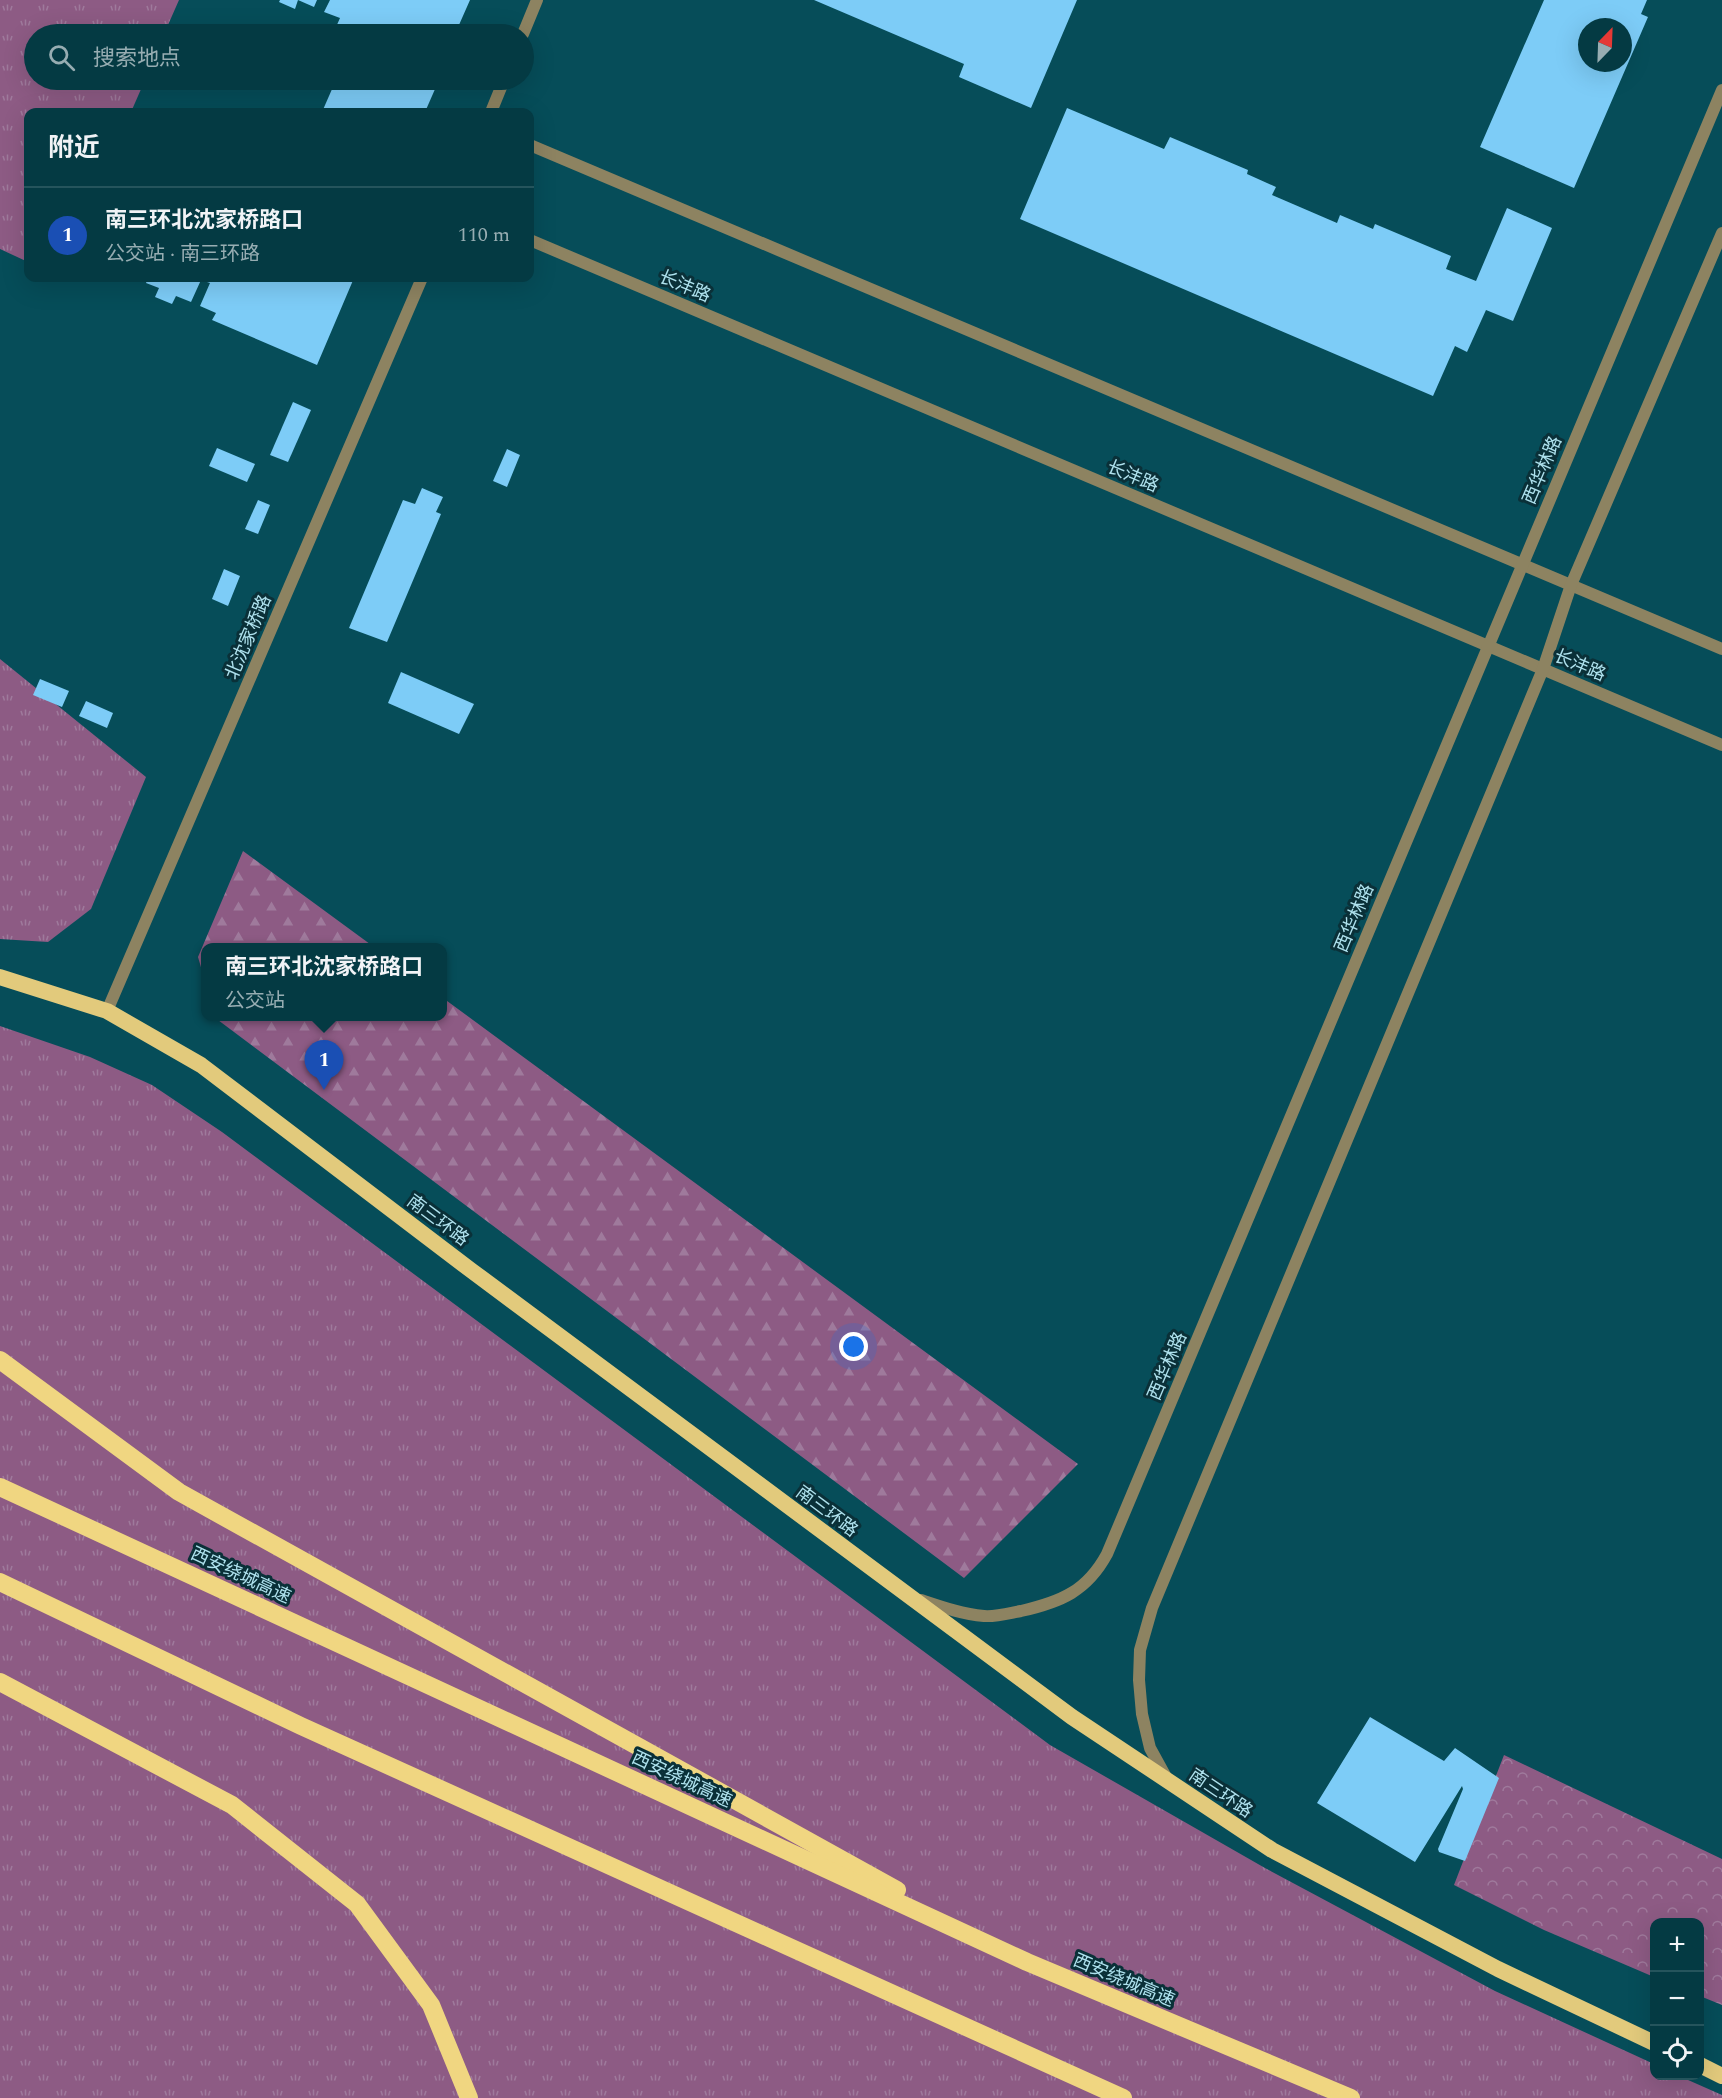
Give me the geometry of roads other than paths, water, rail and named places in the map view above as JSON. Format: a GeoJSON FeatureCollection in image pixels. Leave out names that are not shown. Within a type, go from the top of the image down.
{"type":"FeatureCollection","features":[{"type":"Feature","properties":{"kind":"highway","name":"南三环路"},"geometry":{"type":"LineString","coordinates":[[0,977],[107,1011],[201,1065],[472,1271],[1072,1717],[1272,1850],[1498,1969],[1650,2041]]}},
{"type":"Feature","properties":{"kind":"highway"},"geometry":{"type":"LineString","coordinates":[[0,1360],[179,1492],[1027,1962]]}},
{"type":"Feature","properties":{"kind":"highway","name":"西安绕城高速"},"geometry":{"type":"LineString","coordinates":[[0,1487],[1027,1962],[1351,2098]]}},
{"type":"Feature","properties":{"kind":"highway"},"geometry":{"type":"LineString","coordinates":[[0,1582],[301,1726],[1123,2098]]}},
{"type":"Feature","properties":{"kind":"highway"},"geometry":{"type":"LineString","coordinates":[[0,1682],[232,1805],[357,1904],[431,2005],[469,2098]]}},
{"type":"Feature","properties":{"kind":"highway"},"geometry":{"type":"LineString","coordinates":[[1704,2067],[1722,2076]]}},
{"type":"Feature","properties":{"kind":"street"},"geometry":{"type":"LineString","coordinates":[[527,24],[537,0]]}},
{"type":"Feature","properties":{"kind":"street"},"geometry":{"type":"LineString","coordinates":[[493,108],[500,90]]}},
{"type":"Feature","properties":{"kind":"street","name":"西华林路"},"geometry":{"type":"LineString","coordinates":[[909,1596],[958,1612],[987,1617],[1045,1606],[1068,1596],[1098,1571],[1117,1532],[1722,90]]}},
{"type":"Feature","properties":{"kind":"street"},"geometry":{"type":"LineString","coordinates":[[534,147],[1521,566],[1722,649]]}},
{"type":"Feature","properties":{"kind":"street"},"geometry":{"type":"LineString","coordinates":[[1167,1780],[1150,1748],[1141,1703],[1140,1650],[1152,1608],[1543,669],[1571,585],[1722,233]]}},
{"type":"Feature","properties":{"kind":"street","name":"长沣路"},"geometry":{"type":"LineString","coordinates":[[534,242],[1722,745]]}},
{"type":"Feature","properties":{"kind":"street","name":"北沈家桥路"},"geometry":{"type":"LineString","coordinates":[[107,1011],[420,282]]}},
{"type":"Feature","properties":{"kind":"place","name":"南三环北沈家桥路口"},"geometry":{"type":"Point","coordinates":[324,1090]}}]}
